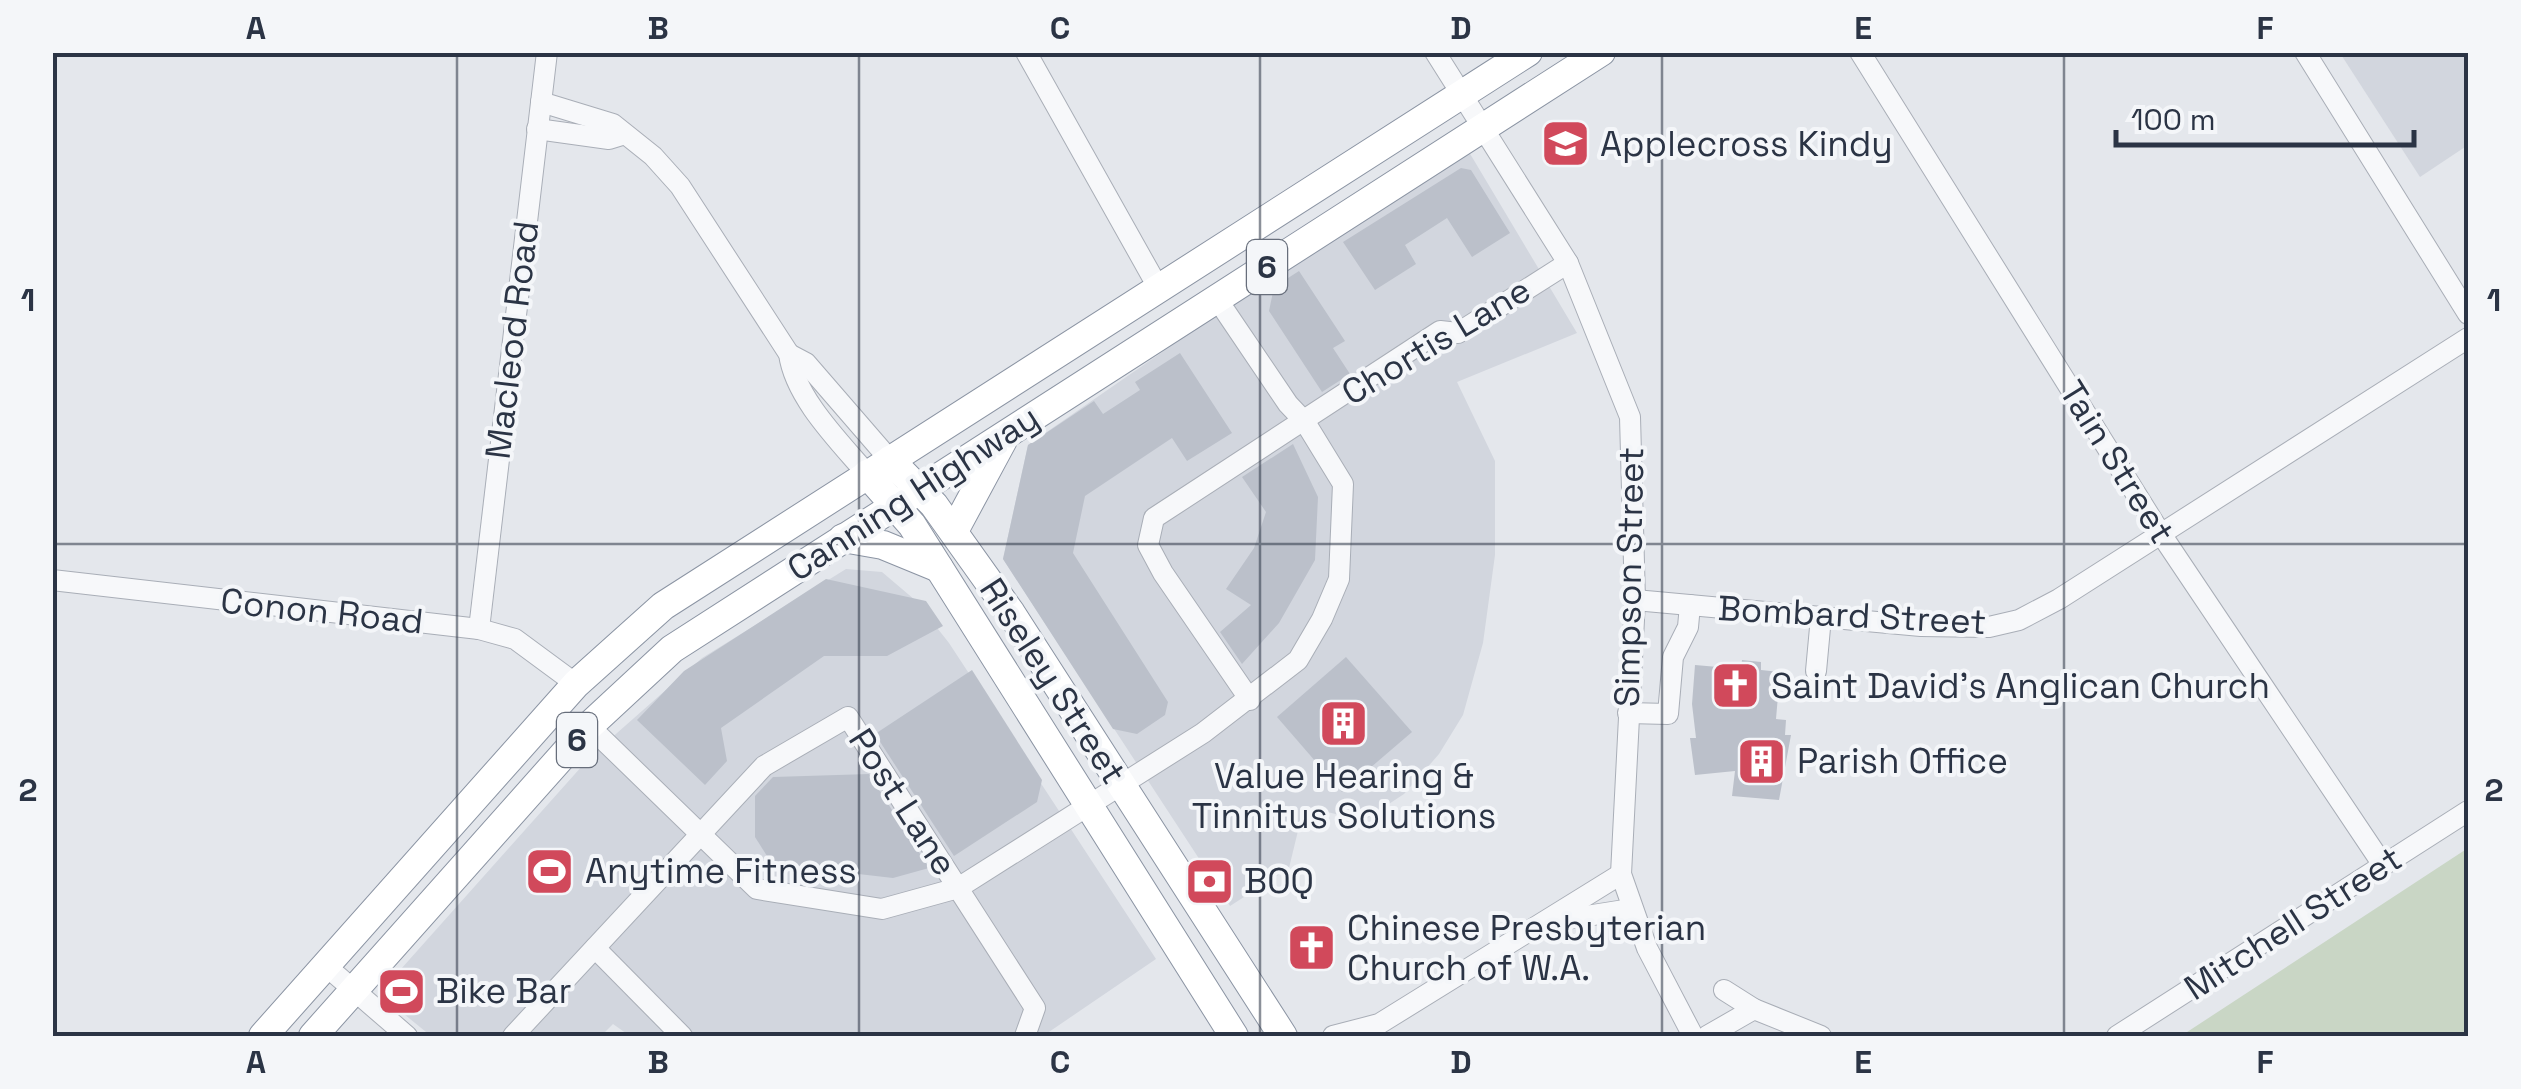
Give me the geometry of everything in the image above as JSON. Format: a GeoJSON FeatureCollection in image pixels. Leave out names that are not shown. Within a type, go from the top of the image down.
{"type":"FeatureCollection","features":[{"type":"Feature","properties":{"kind":"highway","name":"Canning Highway"},"geometry":{"type":"LineString","coordinates":[[264,1036],[576,684],[663,606],[1528,52]]}},
{"type":"Feature","properties":{"kind":"highway","name":"Canning Highway"},"geometry":{"type":"LineString","coordinates":[[312,1036],[589,726],[672,649],[1601,52]]}},
{"type":"Feature","properties":{"kind":"highway"},"geometry":{"type":"LineString","coordinates":[[954,531],[1006,434]]}},
{"type":"Feature","properties":{"kind":"highway","name":"Riseley Street"},"geometry":{"type":"LineString","coordinates":[[879,467],[907,498],[954,531],[1283,1036]]}},
{"type":"Feature","properties":{"kind":"highway","name":"Riseley Street"},"geometry":{"type":"LineString","coordinates":[[907,498],[939,568],[1234,1036]]}},
{"type":"Feature","properties":{"kind":"highway"},"geometry":{"type":"LineString","coordinates":[[844,538],[883,545],[939,568]]}},
{"type":"Feature","properties":{"kind":"street","name":"Macleod Road"},"geometry":{"type":"LineString","coordinates":[[479,629],[547,52]]}},
{"type":"Feature","properties":{"kind":"street"},"geometry":{"type":"LineString","coordinates":[[1026,52],[1159,290]]}},
{"type":"Feature","properties":{"kind":"street","name":"Simpson Street"},"geometry":{"type":"LineString","coordinates":[[1435,52],[1568,263],[1630,417],[1635,600],[1621,874],[1632,909],[1694,1036]]}},
{"type":"Feature","properties":{"kind":"street","name":"Tain Street"},"geometry":{"type":"LineString","coordinates":[[1860,52],[2161,534],[2383,865]]}},
{"type":"Feature","properties":{"kind":"street"},"geometry":{"type":"LineString","coordinates":[[2305,52],[2468,314]]}},
{"type":"Feature","properties":{"kind":"street","name":"Riseley Street"},"geometry":{"type":"LineString","coordinates":[[541,102],[613,124],[653,156],[680,186],[789,354],[806,364],[879,467]]}},
{"type":"Feature","properties":{"kind":"street"},"geometry":{"type":"LineString","coordinates":[[537,130],[609,138],[622,135]]}},
{"type":"Feature","properties":{"kind":"street","name":"Chortis Lane"},"geometry":{"type":"LineString","coordinates":[[1250,700],[1148,545],[1154,518],[1440,330],[1458,333],[1568,263]]}},
{"type":"Feature","properties":{"kind":"street"},"geometry":{"type":"LineString","coordinates":[[589,726],[758,889],[882,909],[958,888],[1250,700],[1298,660],[1338,579],[1343,484],[1305,422],[1288,404],[1217,299]]}},
{"type":"Feature","properties":{"kind":"street","name":"Bombard Street"},"geometry":{"type":"LineString","coordinates":[[1635,600],[1972,627],[2019,620],[2468,338]]}},
{"type":"Feature","properties":{"kind":"street","name":"Conon Road"},"geometry":{"type":"LineString","coordinates":[[52,580],[479,629],[515,638],[576,684]]}},
{"type":"Feature","properties":{"kind":"street"},"geometry":{"type":"LineString","coordinates":[[1628,714],[1668,714],[1674,656],[1688,627],[1690,605]]}},
{"type":"Feature","properties":{"kind":"street"},"geometry":{"type":"LineString","coordinates":[[1816,672],[1821,617]]}},
{"type":"Feature","properties":{"kind":"street","name":"Post Lane"},"geometry":{"type":"LineString","coordinates":[[700,834],[764,766],[848,717],[1035,1008],[1025,1036]]}},
{"type":"Feature","properties":{"kind":"street","name":"Mitchell Street"},"geometry":{"type":"LineString","coordinates":[[2117,1036],[2468,810]]}},
{"type":"Feature","properties":{"kind":"street"},"geometry":{"type":"LineString","coordinates":[[513,1036],[700,834]]}},
{"type":"Feature","properties":{"kind":"street"},"geometry":{"type":"LineString","coordinates":[[1332,1036],[1374,1030],[1621,874]]}},
{"type":"Feature","properties":{"kind":"street"},"geometry":{"type":"LineString","coordinates":[[1549,921],[1632,909]]}},
{"type":"Feature","properties":{"kind":"street"},"geometry":{"type":"LineString","coordinates":[[594,948],[682,1036]]}},
{"type":"Feature","properties":{"kind":"street"},"geometry":{"type":"LineString","coordinates":[[326,966],[407,1036]]}},
{"type":"Feature","properties":{"kind":"street"},"geometry":{"type":"LineString","coordinates":[[1724,990],[1754,1009],[1821,1036]]}},
{"type":"Feature","properties":{"kind":"street"},"geometry":{"type":"LineString","coordinates":[[1707,1036],[1754,1009]]}},
{"type":"Feature","properties":{"kind":"shaded area"},"geometry":{"type":"Polygon","coordinates":[[[2340,53],[2468,53],[2468,145],[2420,177],[2340,53]]]}},
{"type":"Feature","properties":{"kind":"shaded area"},"geometry":{"type":"Polygon","coordinates":[[[1469,152],[1577,333],[1457,382],[1495,461],[1495,555],[1483,643],[1463,715],[1439,754],[1404,794],[1363,821],[1304,806],[1289,868],[1230,906],[1003,559],[1028,445],[1259,285],[1469,152]]]}},
{"type":"Feature","properties":{"kind":"shaded area"},"geometry":{"type":"Polygon","coordinates":[[[846,569],[882,572],[915,600],[949,643],[1156,959],[1043,1036],[630,1036],[613,1024],[601,1036],[431,1036],[399,1010],[401,969],[591,756],[702,658],[846,569]]]}},
{"type":"Feature","properties":{"kind":"green space"},"geometry":{"type":"Polygon","coordinates":[[[2468,848],[2468,1036],[2181,1036],[2468,848]]]}},
{"type":"Feature","properties":{"kind":"building"},"geometry":{"type":"Polygon","coordinates":[[[1461,168],[1471,170],[1510,233],[1472,257],[1447,218],[1405,245],[1416,264],[1375,290],[1343,242],[1461,168]]]}},
{"type":"Feature","properties":{"kind":"building"},"geometry":{"type":"Polygon","coordinates":[[[1299,271],[1345,341],[1333,348],[1350,374],[1322,392],[1269,311],[1274,287],[1299,271]]]}},
{"type":"Feature","properties":{"kind":"building"},"geometry":{"type":"Polygon","coordinates":[[[1180,353],[1232,433],[1187,461],[1172,438],[1085,496],[1073,553],[1168,702],[1165,715],[1137,734],[1113,729],[1003,559],[1028,445],[1094,401],[1103,414],[1140,390],[1135,382],[1180,353]]]}},
{"type":"Feature","properties":{"kind":"building"},"geometry":{"type":"Polygon","coordinates":[[[1293,444],[1318,497],[1315,560],[1279,623],[1242,664],[1220,632],[1251,605],[1226,589],[1254,548],[1266,512],[1242,477],[1293,444]]]}},
{"type":"Feature","properties":{"kind":"building"},"geometry":{"type":"Polygon","coordinates":[[[826,579],[926,601],[943,626],[887,656],[824,656],[721,728],[727,761],[705,785],[637,720],[684,671],[826,579]]]}},
{"type":"Feature","properties":{"kind":"building","name":"Value Hearing & Tinnitus Solutions"},"geometry":{"type":"Polygon","coordinates":[[[1346,657],[1412,732],[1342,792],[1277,717],[1346,657]]]}},
{"type":"Feature","properties":{"kind":"building"},"geometry":{"type":"Polygon","coordinates":[[[1742,660],[1761,662],[1761,670],[1780,672],[1776,719],[1786,720],[1785,735],[1791,735],[1779,800],[1732,796],[1735,771],[1695,775],[1690,738],[1696,738],[1692,704],[1695,665],[1741,669],[1742,660]]]}},
{"type":"Feature","properties":{"kind":"building"},"geometry":{"type":"Polygon","coordinates":[[[972,670],[1042,780],[1037,802],[954,856],[875,734],[972,670]]]}},
{"type":"Feature","properties":{"kind":"building"},"geometry":{"type":"Polygon","coordinates":[[[869,774],[929,868],[893,878],[772,864],[755,837],[755,796],[773,777],[869,774]]]}},
{"type":"Feature","properties":{"kind":"place","name":"Applecross Kindy"},"geometry":{"type":"Point","coordinates":[1565,144]}},
{"type":"Feature","properties":{"kind":"place","name":"Saint David's Anglican Church"},"geometry":{"type":"Point","coordinates":[1736,686]}},
{"type":"Feature","properties":{"kind":"place","name":"Value Hearing & Tinnitus Solutions"},"geometry":{"type":"Point","coordinates":[1344,724]}},
{"type":"Feature","properties":{"kind":"place","name":"Parish Office"},"geometry":{"type":"Point","coordinates":[1762,761]}},
{"type":"Feature","properties":{"kind":"place","name":"Anytime Fitness"},"geometry":{"type":"Point","coordinates":[550,871]}},
{"type":"Feature","properties":{"kind":"place","name":"BOQ"},"geometry":{"type":"Point","coordinates":[1209,881]}},
{"type":"Feature","properties":{"kind":"place","name":"Chinese Presbyterian Church of W.A."},"geometry":{"type":"Point","coordinates":[1312,948]}},
{"type":"Feature","properties":{"kind":"place","name":"Bike Bar"},"geometry":{"type":"Point","coordinates":[401,991]}}]}
